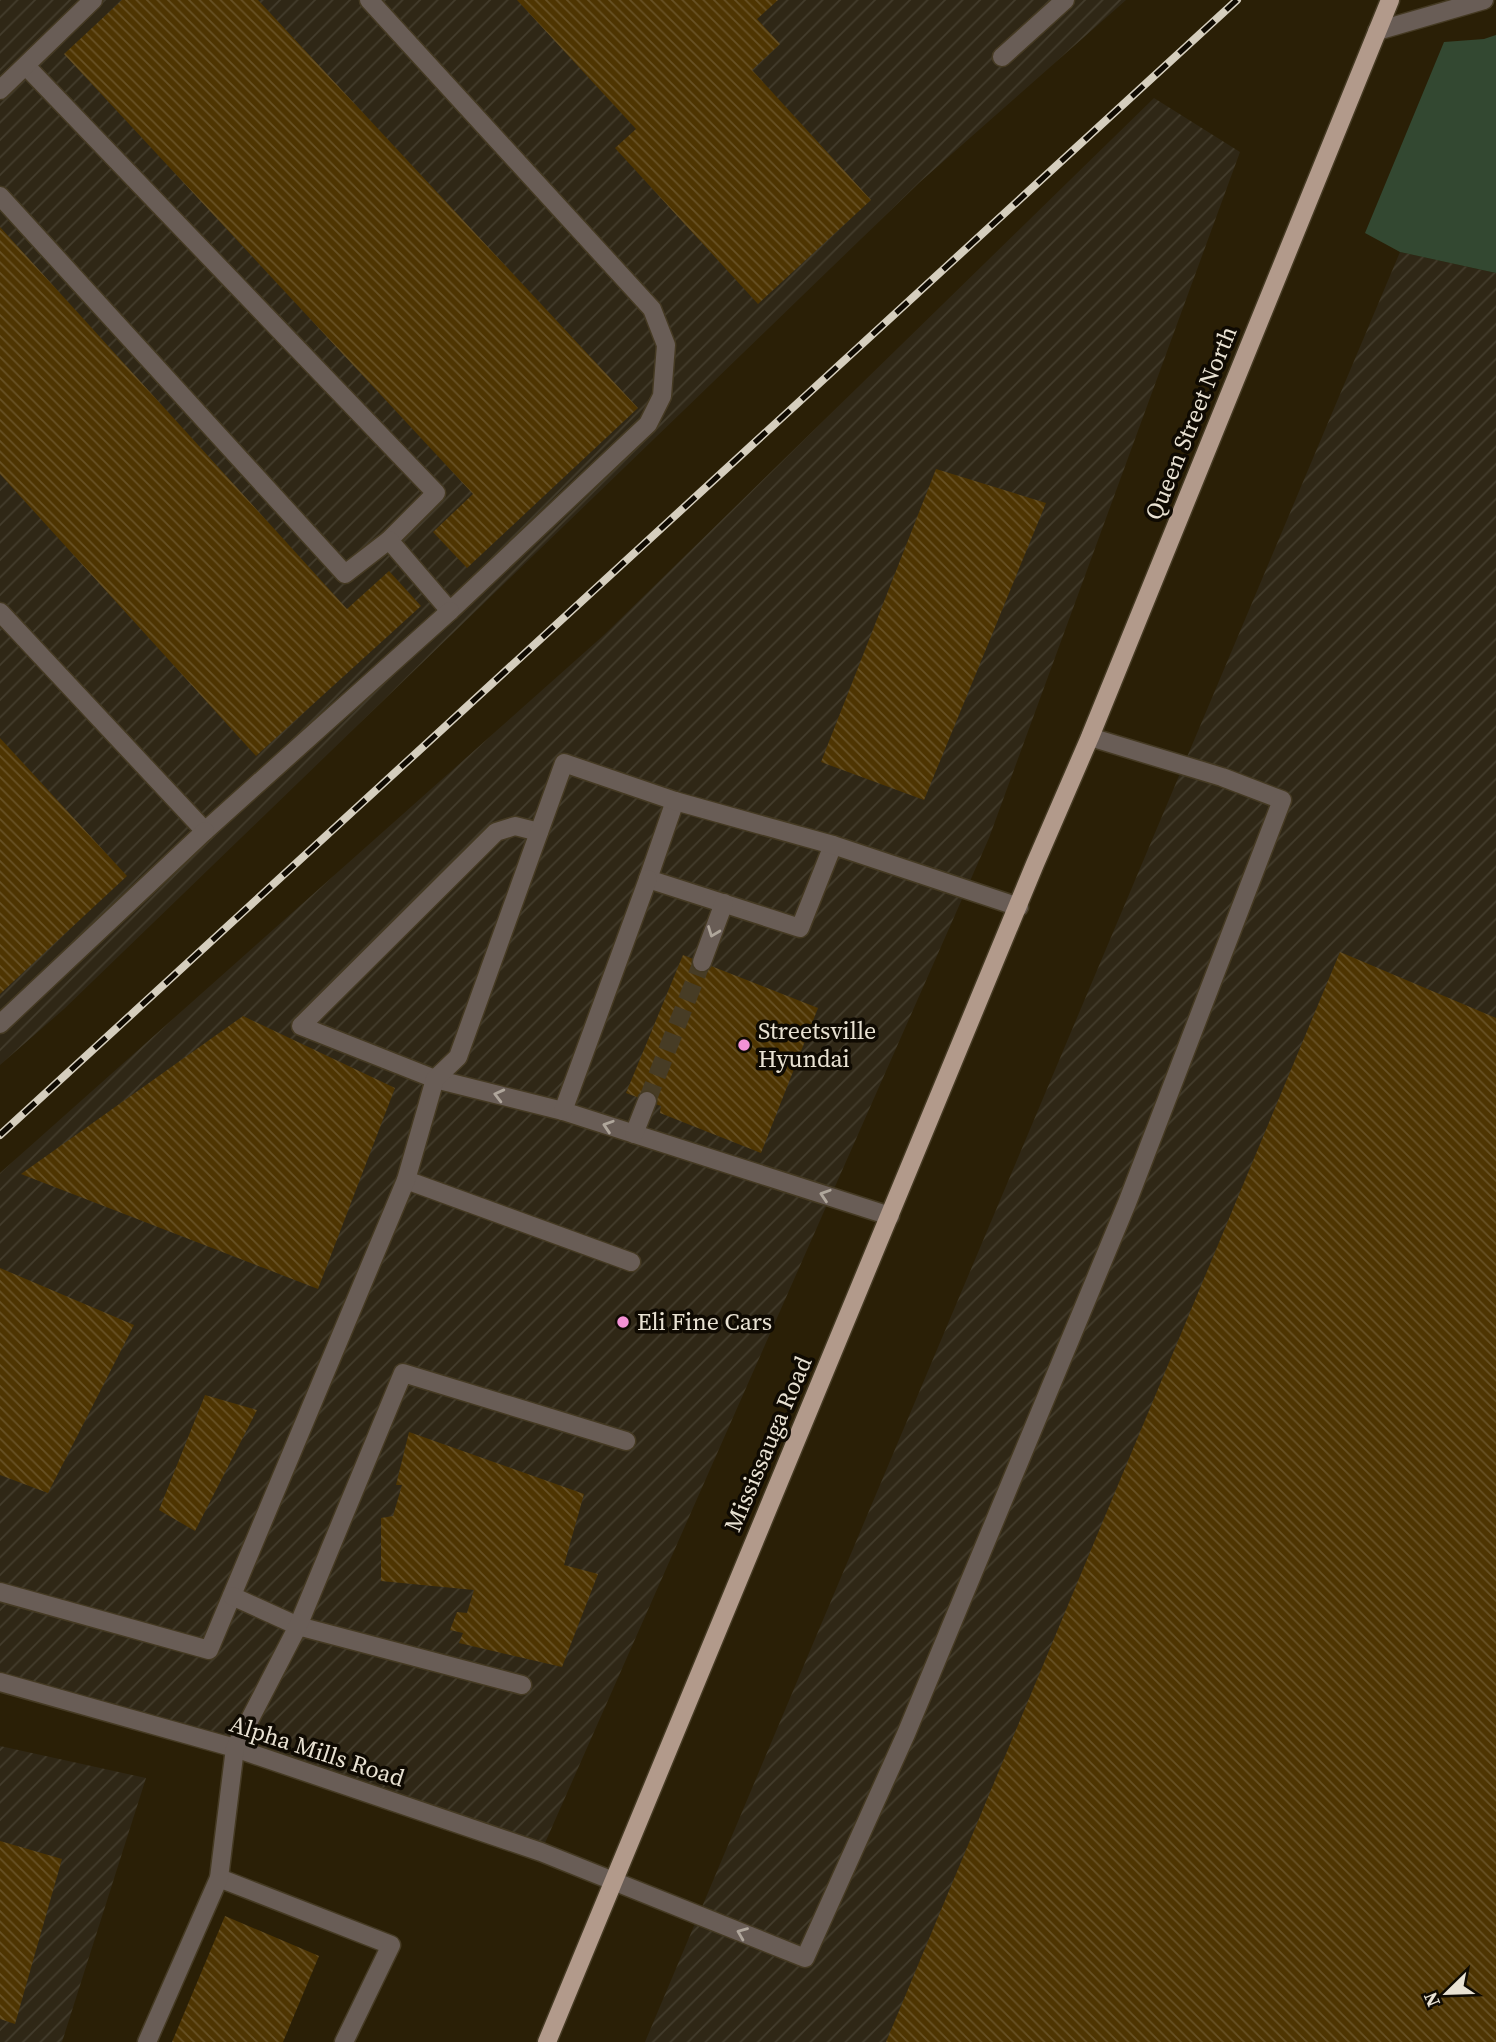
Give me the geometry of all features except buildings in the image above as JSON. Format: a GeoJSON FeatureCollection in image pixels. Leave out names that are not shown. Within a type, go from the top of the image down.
{"type":"FeatureCollection","features":[{"type":"Feature","properties":{"kind":"main road","name":"Queen Street North"},"geometry":{"type":"LineString","coordinates":[[1035,864],[1090,737],[1390,0]]}},
{"type":"Feature","properties":{"kind":"main road","name":"Mississauga Road"},"geometry":{"type":"LineString","coordinates":[[547,2042],[1035,864]]}},
{"type":"Feature","properties":{"kind":"street"},"geometry":{"type":"LineString","coordinates":[[0,90],[93,0]]}},
{"type":"Feature","properties":{"kind":"street"},"geometry":{"type":"LineString","coordinates":[[0,1024],[205,831],[450,611],[649,424],[662,396],[666,345],[652,309],[369,0]]}},
{"type":"Feature","properties":{"kind":"street"},"geometry":{"type":"LineString","coordinates":[[1002,57],[1065,0]]}},
{"type":"Feature","properties":{"kind":"street"},"geometry":{"type":"LineString","coordinates":[[1377,31],[1484,0]]}},
{"type":"Feature","properties":{"kind":"street"},"geometry":{"type":"LineString","coordinates":[[0,196],[345,574],[389,540],[436,493],[26,65]]}},
{"type":"Feature","properties":{"kind":"street"},"geometry":{"type":"LineString","coordinates":[[389,540],[450,611]]}},
{"type":"Feature","properties":{"kind":"street"},"geometry":{"type":"LineString","coordinates":[[0,612],[205,831]]}},
{"type":"Feature","properties":{"kind":"street","name":"Alpha Mills Road"},"geometry":{"type":"LineString","coordinates":[[0,1682],[235,1748],[541,1852],[805,1958],[906,1734],[1127,1203],[1282,800],[1222,777],[1090,737]]}},
{"type":"Feature","properties":{"kind":"street"},"geometry":{"type":"LineString","coordinates":[[0,1592],[209,1650],[406,1180],[435,1079],[458,1056],[564,764],[675,801],[834,845],[1019,906]]}},
{"type":"Feature","properties":{"kind":"street"},"geometry":{"type":"LineString","coordinates":[[563,1111],[675,801]]}},
{"type":"Feature","properties":{"kind":"street"},"geometry":{"type":"LineString","coordinates":[[539,832],[515,826],[496,832],[301,1026],[435,1079],[563,1111],[890,1216]]}},
{"type":"Feature","properties":{"kind":"street"},"geometry":{"type":"LineString","coordinates":[[648,879],[800,928],[834,845]]}},
{"type":"Feature","properties":{"kind":"street"},"geometry":{"type":"LineString","coordinates":[[702,962],[724,903]]}},
{"type":"Feature","properties":{"kind":"street"},"geometry":{"type":"LineString","coordinates":[[635,1134],[647,1101]]}},
{"type":"Feature","properties":{"kind":"street"},"geometry":{"type":"LineString","coordinates":[[406,1180],[631,1262]]}},
{"type":"Feature","properties":{"kind":"street"},"geometry":{"type":"LineString","coordinates":[[147,2042],[219,1878],[235,1748],[298,1626],[403,1373],[626,1441]]}},
{"type":"Feature","properties":{"kind":"street"},"geometry":{"type":"LineString","coordinates":[[232,1596],[298,1626],[522,1685]]}},
{"type":"Feature","properties":{"kind":"street"},"geometry":{"type":"LineString","coordinates":[[219,1878],[391,1945],[344,2042]]}},
{"type":"Feature","properties":{"kind":"shaded area"},"geometry":{"type":"Polygon","coordinates":[[[0,0],[1126,0],[920,182],[64,1009],[0,1065],[0,0]]]}},
{"type":"Feature","properties":{"kind":"shaded area"},"geometry":{"type":"Polygon","coordinates":[[[1154,98],[1240,152],[989,838],[541,1852],[0,1683],[0,1173],[604,635],[1154,98]]]}},
{"type":"Feature","properties":{"kind":"shaded area"},"geometry":{"type":"Polygon","coordinates":[[[1400,252],[1496,273],[1496,2042],[645,2042],[1400,252]]]}},
{"type":"Feature","properties":{"kind":"shaded area"},"geometry":{"type":"Polygon","coordinates":[[[0,1746],[146,1778],[62,2042],[0,2042],[0,1746]]]}},
{"type":"Feature","properties":{"kind":"green space"},"geometry":{"type":"Polygon","coordinates":[[[1496,35],[1496,273],[1400,252],[1365,233],[1444,42],[1484,39],[1496,35]]]}},
{"type":"Feature","properties":{"kind":"tunnel"},"geometry":{"type":"LineString","coordinates":[[647,1101],[702,962]]}},
{"type":"Feature","properties":{"kind":"railway"},"geometry":{"type":"LineString","coordinates":[[0,1135],[1237,0]]}},
{"type":"Feature","properties":{"kind":"place","name":"Streetsville Hyundai"},"geometry":{"type":"Point","coordinates":[744,1045]}},
{"type":"Feature","properties":{"kind":"place","name":"Eli Fine Cars"},"geometry":{"type":"Point","coordinates":[623,1322]}}]}
